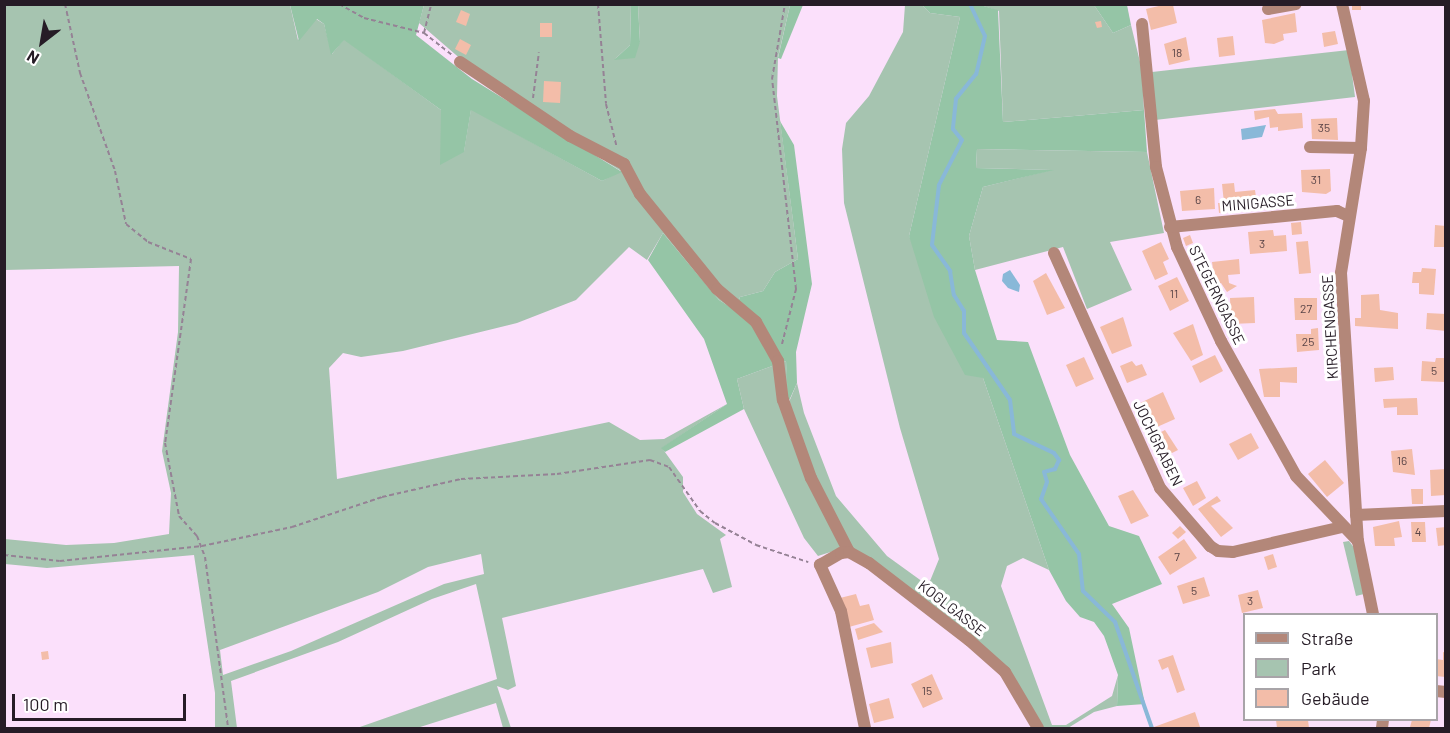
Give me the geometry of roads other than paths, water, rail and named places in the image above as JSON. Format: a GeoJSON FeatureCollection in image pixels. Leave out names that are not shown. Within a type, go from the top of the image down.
{"type":"FeatureCollection","features":[{"type":"Feature","properties":{"kind":"street"},"geometry":{"type":"LineString","coordinates":[[1268,9],[1296,4]]}},
{"type":"Feature","properties":{"kind":"street","name":"KIRCHENGASSE"},"geometry":{"type":"LineString","coordinates":[[1342,4],[1364,101],[1361,148],[1348,216],[1341,273],[1358,541],[1373,613]]}},
{"type":"Feature","properties":{"kind":"street","name":"STEGERNGASSE"},"geometry":{"type":"LineString","coordinates":[[1142,24],[1156,166],[1170,227],[1221,341],[1296,476],[1342,527],[1358,541]]}},
{"type":"Feature","properties":{"kind":"street"},"geometry":{"type":"LineString","coordinates":[[460,62],[570,136],[624,164],[640,194],[717,289],[756,322],[778,361],[783,400],[795,438],[849,552],[820,565],[840,611],[865,729]]}},
{"type":"Feature","properties":{"kind":"street"},"geometry":{"type":"LineString","coordinates":[[1310,147],[1361,148]]}},
{"type":"Feature","properties":{"kind":"street","name":"MINIGASSE"},"geometry":{"type":"LineString","coordinates":[[1170,227],[1337,211],[1348,216]]}},
{"type":"Feature","properties":{"kind":"street","name":"JOCHGRABEN"},"geometry":{"type":"LineString","coordinates":[[1054,253],[1160,488],[1210,546],[1218,551],[1233,552],[1342,527]]}},
{"type":"Feature","properties":{"kind":"street"},"geometry":{"type":"LineString","coordinates":[[1356,515],[1446,511]]}},
{"type":"Feature","properties":{"kind":"street","name":"KOGLGASSE"},"geometry":{"type":"LineString","coordinates":[[849,552],[932,610],[1005,672],[1038,729]]}},
{"type":"Feature","properties":{"kind":"water"},"geometry":{"type":"Polygon","coordinates":[[[1266,125],[1262,137],[1242,140],[1241,129],[1266,125]]]}},
{"type":"Feature","properties":{"kind":"water"},"geometry":{"type":"Polygon","coordinates":[[[1010,270],[1020,285],[1019,292],[1008,288],[1002,281],[1003,274],[1010,270]]]}},
{"type":"Feature","properties":{"kind":"waterway"},"geometry":{"type":"LineString","coordinates":[[970,4],[985,36],[976,74],[956,99],[953,129],[962,140],[939,185],[932,245],[950,271],[954,295],[964,311],[964,333],[1010,400],[1014,434],[1054,453],[1059,460],[1055,469],[1044,472],[1047,482],[1041,499],[1079,554],[1083,591],[1115,622],[1152,728]]}}]}
